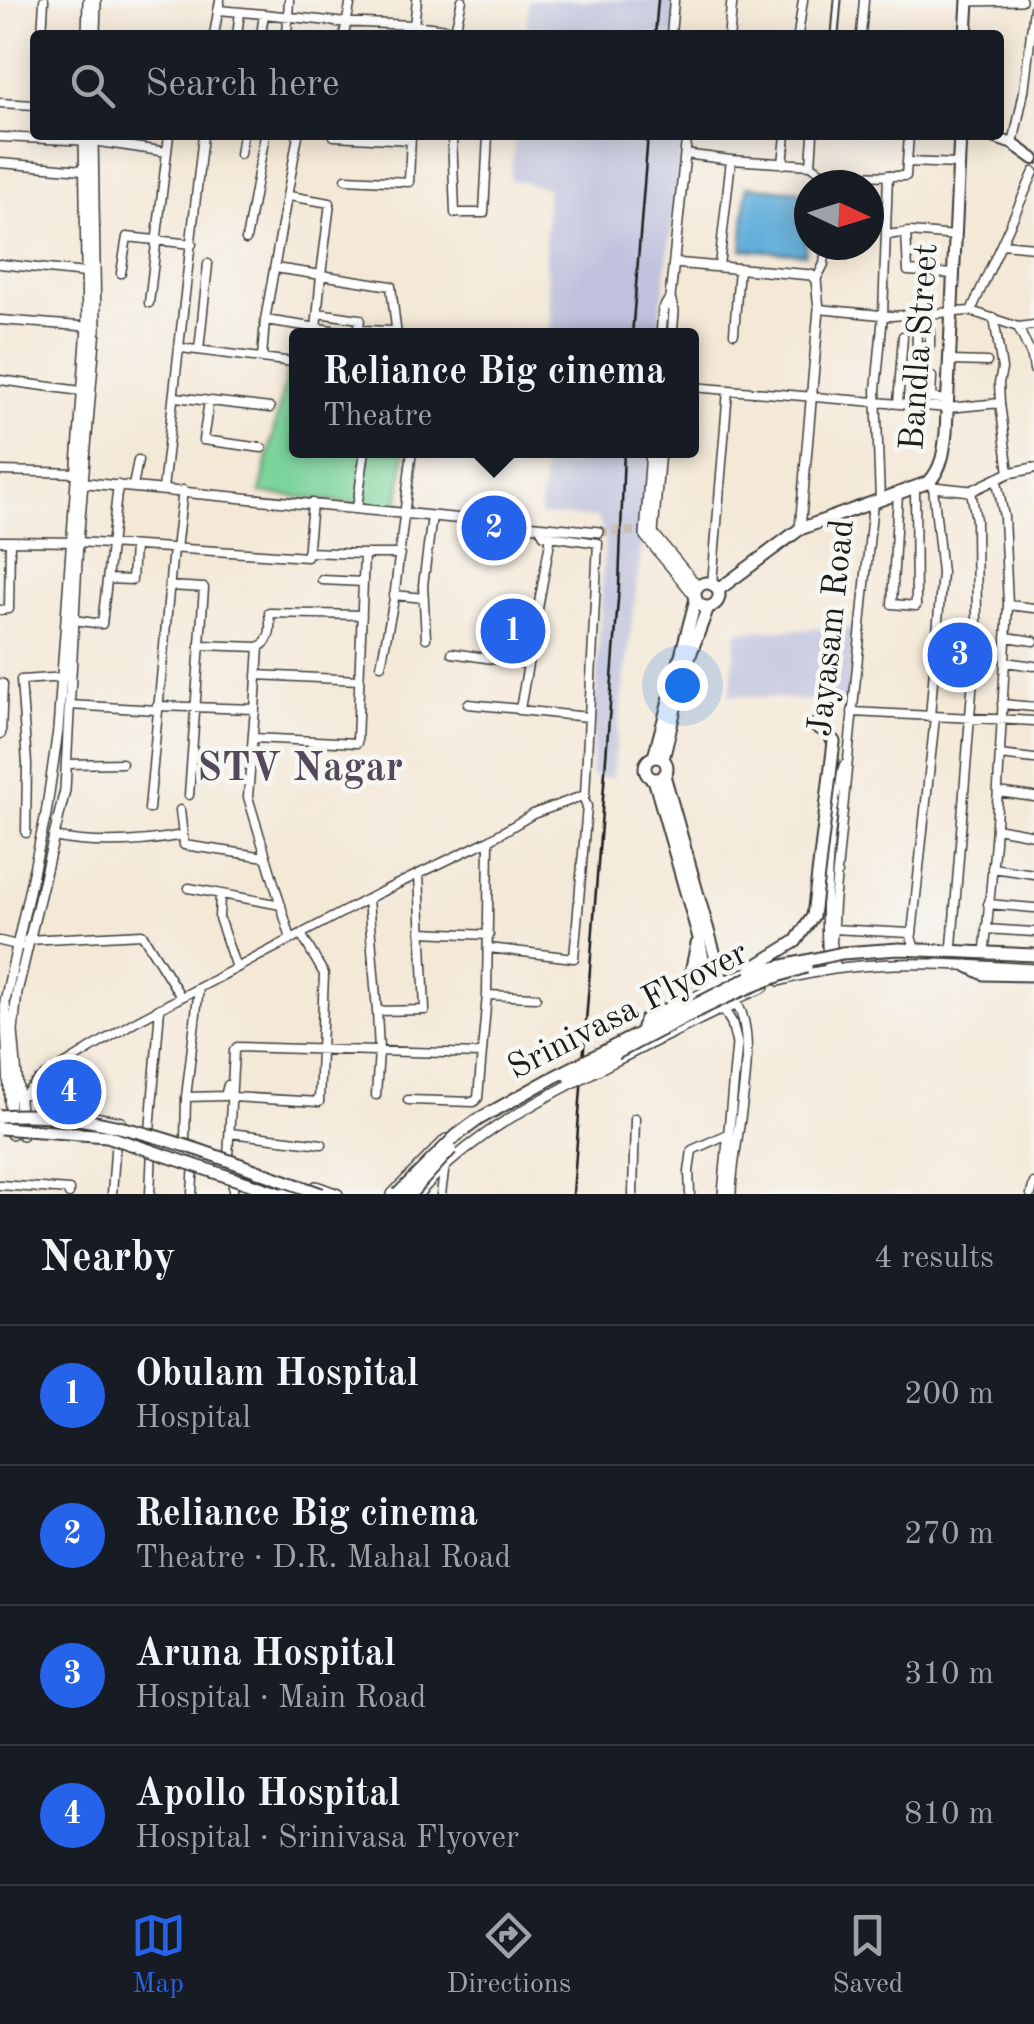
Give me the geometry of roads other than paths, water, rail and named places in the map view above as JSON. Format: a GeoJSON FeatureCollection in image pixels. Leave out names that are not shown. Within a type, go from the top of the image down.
{"type":"FeatureCollection","features":[{"type":"Feature","properties":{"kind":"main road"},"geometry":{"type":"LineString","coordinates":[[966,30],[968,0]]}},
{"type":"Feature","properties":{"kind":"main road"},"geometry":{"type":"LineString","coordinates":[[1004,137],[1034,155]]}},
{"type":"Feature","properties":{"kind":"main road","name":"Bandla Street"},"geometry":{"type":"LineString","coordinates":[[715,587],[800,529],[931,485],[944,454],[960,140]]}},
{"type":"Feature","properties":{"kind":"main road"},"geometry":{"type":"LineString","coordinates":[[1004,140],[1013,142]]}},
{"type":"Feature","properties":{"kind":"main road"},"geometry":{"type":"LineString","coordinates":[[658,758],[708,607],[718,602],[715,587],[696,594]]}},
{"type":"Feature","properties":{"kind":"main road"},"geometry":{"type":"LineString","coordinates":[[696,594],[708,607]]}},
{"type":"Feature","properties":{"kind":"main road"},"geometry":{"type":"LineString","coordinates":[[658,758],[696,594]]}},
{"type":"Feature","properties":{"kind":"main road"},"geometry":{"type":"LineString","coordinates":[[642,1031],[645,1020],[784,951],[807,929],[818,895],[834,742],[827,732],[813,725]]}},
{"type":"Feature","properties":{"kind":"main road"},"geometry":{"type":"LineString","coordinates":[[658,758],[647,762],[645,770],[659,777],[724,980],[734,986],[735,1000],[721,1010],[707,1001],[699,938],[659,777]]}},
{"type":"Feature","properties":{"kind":"main road"},"geometry":{"type":"LineString","coordinates":[[658,758],[667,767],[659,777]]}},
{"type":"Feature","properties":{"kind":"main road"},"geometry":{"type":"LineString","coordinates":[[672,1010],[690,977],[699,938]]}},
{"type":"Feature","properties":{"kind":"main road"},"geometry":{"type":"LineString","coordinates":[[919,946],[985,948],[1034,961]]}},
{"type":"Feature","properties":{"kind":"main road","name":"Srinivasa Flyover"},"geometry":{"type":"LineString","coordinates":[[395,1194],[479,1118],[764,970],[825,956],[899,950],[1034,961]]}},
{"type":"Feature","properties":{"kind":"main road","name":"Srinivasa Flyover"},"geometry":{"type":"LineString","coordinates":[[410,1194],[457,1144],[496,1117],[765,979],[808,967],[874,957],[1034,961]]}},
{"type":"Feature","properties":{"kind":"main road"},"geometry":{"type":"LineString","coordinates":[[968,966],[984,974],[1034,961]]}},
{"type":"Feature","properties":{"kind":"main road"},"geometry":{"type":"LineString","coordinates":[[707,989],[724,980]]}},
{"type":"Feature","properties":{"kind":"main road"},"geometry":{"type":"LineString","coordinates":[[8,1112],[124,1128],[322,1194]]}},
{"type":"Feature","properties":{"kind":"main road"},"geometry":{"type":"LineString","coordinates":[[8,1133],[73,1131],[107,1136],[280,1194]]}},
{"type":"Feature","properties":{"kind":"street"},"geometry":{"type":"LineString","coordinates":[[42,30],[44,0]]}},
{"type":"Feature","properties":{"kind":"street"},"geometry":{"type":"LineString","coordinates":[[87,30],[88,0]]}},
{"type":"Feature","properties":{"kind":"street"},"geometry":{"type":"LineString","coordinates":[[95,30],[96,0]]}},
{"type":"Feature","properties":{"kind":"street"},"geometry":{"type":"LineString","coordinates":[[287,30],[289,0]]}},
{"type":"Feature","properties":{"kind":"street"},"geometry":{"type":"LineString","coordinates":[[345,30],[351,0]]}},
{"type":"Feature","properties":{"kind":"street"},"geometry":{"type":"LineString","coordinates":[[414,24],[417,0]]}},
{"type":"Feature","properties":{"kind":"street"},"geometry":{"type":"LineString","coordinates":[[455,30],[462,0]]}},
{"type":"Feature","properties":{"kind":"street"},"geometry":{"type":"LineString","coordinates":[[671,30],[674,0]]}},
{"type":"Feature","properties":{"kind":"street"},"geometry":{"type":"LineString","coordinates":[[729,30],[732,0]]}},
{"type":"Feature","properties":{"kind":"street"},"geometry":{"type":"LineString","coordinates":[[799,30],[803,0]]}},
{"type":"Feature","properties":{"kind":"street"},"geometry":{"type":"LineString","coordinates":[[835,30],[838,0]]}},
{"type":"Feature","properties":{"kind":"street"},"geometry":{"type":"LineString","coordinates":[[861,30],[864,0]]}},
{"type":"Feature","properties":{"kind":"street"},"geometry":{"type":"LineString","coordinates":[[968,0],[1021,0]]}},
{"type":"Feature","properties":{"kind":"street"},"geometry":{"type":"LineString","coordinates":[[215,30],[219,5],[240,12],[338,22],[414,24],[445,30]]}},
{"type":"Feature","properties":{"kind":"street"},"geometry":{"type":"LineString","coordinates":[[1013,142],[1034,8]]}},
{"type":"Feature","properties":{"kind":"street"},"geometry":{"type":"LineString","coordinates":[[238,30],[240,12]]}},
{"type":"Feature","properties":{"kind":"street"},"geometry":{"type":"LineString","coordinates":[[262,30],[264,14]]}},
{"type":"Feature","properties":{"kind":"street"},"geometry":{"type":"LineString","coordinates":[[369,30],[370,22]]}},
{"type":"Feature","properties":{"kind":"street"},"geometry":{"type":"LineString","coordinates":[[0,103],[30,105]]}},
{"type":"Feature","properties":{"kind":"street"},"geometry":{"type":"LineString","coordinates":[[0,137],[30,137]]}},
{"type":"Feature","properties":{"kind":"street"},"geometry":{"type":"LineString","coordinates":[[79,477],[81,391],[92,327],[85,273],[83,170],[89,140]]}},
{"type":"Feature","properties":{"kind":"street"},"geometry":{"type":"LineString","coordinates":[[15,1097],[5,1052],[5,1001],[54,837],[64,790],[69,706],[66,678],[92,327],[89,140]]}},
{"type":"Feature","properties":{"kind":"street"},"geometry":{"type":"LineString","coordinates":[[100,140],[167,152]]}},
{"type":"Feature","properties":{"kind":"street"},"geometry":{"type":"LineString","coordinates":[[149,303],[168,140]]}},
{"type":"Feature","properties":{"kind":"street"},"geometry":{"type":"LineString","coordinates":[[163,488],[202,140]]}},
{"type":"Feature","properties":{"kind":"street"},"geometry":{"type":"LineString","coordinates":[[240,154],[241,140]]}},
{"type":"Feature","properties":{"kind":"street"},"geometry":{"type":"LineString","coordinates":[[246,240],[265,140]]}},
{"type":"Feature","properties":{"kind":"street"},"geometry":{"type":"LineString","coordinates":[[262,358],[264,320],[297,140]]}},
{"type":"Feature","properties":{"kind":"street"},"geometry":{"type":"LineString","coordinates":[[346,179],[409,182],[411,140]]}},
{"type":"Feature","properties":{"kind":"street"},"geometry":{"type":"LineString","coordinates":[[452,140],[455,213],[484,213],[488,140]]}},
{"type":"Feature","properties":{"kind":"street"},"geometry":{"type":"LineString","coordinates":[[673,328],[670,298],[686,140]]}},
{"type":"Feature","properties":{"kind":"street"},"geometry":{"type":"LineString","coordinates":[[783,164],[785,140]]}},
{"type":"Feature","properties":{"kind":"street"},"geometry":{"type":"LineString","coordinates":[[811,165],[813,140]]}},
{"type":"Feature","properties":{"kind":"street"},"geometry":{"type":"LineString","coordinates":[[884,176],[906,176],[909,140]]}},
{"type":"Feature","properties":{"kind":"street"},"geometry":{"type":"LineString","coordinates":[[685,154],[811,165],[818,170]]}},
{"type":"Feature","properties":{"kind":"street"},"geometry":{"type":"LineString","coordinates":[[719,266],[732,160]]}},
{"type":"Feature","properties":{"kind":"street"},"geometry":{"type":"LineString","coordinates":[[907,162],[959,164]]}},
{"type":"Feature","properties":{"kind":"street"},"geometry":{"type":"LineString","coordinates":[[0,163],[83,170]]}},
{"type":"Feature","properties":{"kind":"street"},"geometry":{"type":"LineString","coordinates":[[972,311],[1034,172]]}},
{"type":"Feature","properties":{"kind":"street","name":"Jayasam Road"},"geometry":{"type":"LineString","coordinates":[[829,952],[876,501],[876,402],[888,176]]}},
{"type":"Feature","properties":{"kind":"street"},"geometry":{"type":"LineString","coordinates":[[289,196],[330,202],[316,328]]}},
{"type":"Feature","properties":{"kind":"street"},"geometry":{"type":"LineString","coordinates":[[886,235],[906,232],[956,236]]}},
{"type":"Feature","properties":{"kind":"street"},"geometry":{"type":"LineString","coordinates":[[906,232],[908,270],[954,274]]}},
{"type":"Feature","properties":{"kind":"street"},"geometry":{"type":"LineString","coordinates":[[122,273],[127,238],[192,244]]}},
{"type":"Feature","properties":{"kind":"street"},"geometry":{"type":"LineString","coordinates":[[1002,244],[1034,247]]}},
{"type":"Feature","properties":{"kind":"street"},"geometry":{"type":"LineString","coordinates":[[800,529],[819,309],[816,280],[824,260]]}},
{"type":"Feature","properties":{"kind":"street"},"geometry":{"type":"LineString","coordinates":[[674,262],[811,275],[816,280]]}},
{"type":"Feature","properties":{"kind":"street"},"geometry":{"type":"LineString","coordinates":[[0,264],[85,273]]}},
{"type":"Feature","properties":{"kind":"street"},"geometry":{"type":"LineString","coordinates":[[198,350],[208,264]]}},
{"type":"Feature","properties":{"kind":"street"},"geometry":{"type":"LineString","coordinates":[[275,268],[391,286],[396,328]]}},
{"type":"Feature","properties":{"kind":"street"},"geometry":{"type":"LineString","coordinates":[[734,333],[740,268]]}},
{"type":"Feature","properties":{"kind":"street"},"geometry":{"type":"LineString","coordinates":[[662,328],[663,310],[670,298]]}},
{"type":"Feature","properties":{"kind":"street"},"geometry":{"type":"LineString","coordinates":[[819,309],[883,316],[972,311],[1018,327],[1034,325]]}},
{"type":"Feature","properties":{"kind":"street"},"geometry":{"type":"LineString","coordinates":[[318,313],[360,319],[359,328]]}},
{"type":"Feature","properties":{"kind":"street"},"geometry":{"type":"LineString","coordinates":[[916,346],[930,346],[930,314]]}},
{"type":"Feature","properties":{"kind":"street"},"geometry":{"type":"LineString","coordinates":[[915,374],[916,315]]}},
{"type":"Feature","properties":{"kind":"street"},"geometry":{"type":"LineString","coordinates":[[994,318],[1002,369],[1000,403],[1009,473]]}},
{"type":"Feature","properties":{"kind":"street"},"geometry":{"type":"LineString","coordinates":[[0,320],[92,327]]}},
{"type":"Feature","properties":{"kind":"street"},"geometry":{"type":"LineString","coordinates":[[264,320],[310,328]]}},
{"type":"Feature","properties":{"kind":"street"},"geometry":{"type":"LineString","coordinates":[[1018,327],[1033,357],[1034,370]]}},
{"type":"Feature","properties":{"kind":"street"},"geometry":{"type":"LineString","coordinates":[[898,404],[903,336]]}},
{"type":"Feature","properties":{"kind":"street"},"geometry":{"type":"LineString","coordinates":[[181,348],[289,361]]}},
{"type":"Feature","properties":{"kind":"street"},"geometry":{"type":"LineString","coordinates":[[950,361],[986,362]]}},
{"type":"Feature","properties":{"kind":"street"},"geometry":{"type":"LineString","coordinates":[[932,378],[931,398],[948,404]]}},
{"type":"Feature","properties":{"kind":"street"},"geometry":{"type":"LineString","coordinates":[[0,380],[81,391]]}},
{"type":"Feature","properties":{"kind":"street"},"geometry":{"type":"LineString","coordinates":[[699,388],[898,404],[1000,403]]}},
{"type":"Feature","properties":{"kind":"street"},"geometry":{"type":"LineString","coordinates":[[715,587],[728,390]]}},
{"type":"Feature","properties":{"kind":"street"},"geometry":{"type":"LineString","coordinates":[[176,397],[270,408]]}},
{"type":"Feature","properties":{"kind":"street"},"geometry":{"type":"LineString","coordinates":[[209,401],[203,440],[262,448]]}},
{"type":"Feature","properties":{"kind":"street"},"geometry":{"type":"LineString","coordinates":[[357,508],[364,458]]}},
{"type":"Feature","properties":{"kind":"street"},"geometry":{"type":"LineString","coordinates":[[380,665],[394,596],[411,458]]}},
{"type":"Feature","properties":{"kind":"street"},"geometry":{"type":"LineString","coordinates":[[650,458],[639,534],[696,594]]}},
{"type":"Feature","properties":{"kind":"street"},"geometry":{"type":"LineString","coordinates":[[659,458],[653,534],[696,594]]}},
{"type":"Feature","properties":{"kind":"street"},"geometry":{"type":"LineString","coordinates":[[133,486],[138,460]]}},
{"type":"Feature","properties":{"kind":"street"},"geometry":{"type":"LineString","coordinates":[[919,946],[912,934],[942,573],[931,485],[970,491],[997,482],[1009,473],[1034,468]]}},
{"type":"Feature","properties":{"kind":"street"},"geometry":{"type":"LineString","coordinates":[[0,471],[599,532]]}},
{"type":"Feature","properties":{"kind":"street"},"geometry":{"type":"LineString","coordinates":[[985,948],[1008,605],[1004,517],[997,482]]}},
{"type":"Feature","properties":{"kind":"street"},"geometry":{"type":"LineString","coordinates":[[74,620],[102,624],[118,485]]}},
{"type":"Feature","properties":{"kind":"street"},"geometry":{"type":"LineString","coordinates":[[898,493],[892,604],[916,606],[916,487]]}},
{"type":"Feature","properties":{"kind":"street"},"geometry":{"type":"LineString","coordinates":[[149,810],[169,586],[183,490]]}},
{"type":"Feature","properties":{"kind":"street"},"geometry":{"type":"LineString","coordinates":[[952,946],[978,578],[976,520],[970,491]]}},
{"type":"Feature","properties":{"kind":"street"},"geometry":{"type":"LineString","coordinates":[[0,610],[9,610],[5,541],[306,557],[312,504]]}},
{"type":"Feature","properties":{"kind":"street"},"geometry":{"type":"LineString","coordinates":[[426,638],[424,598],[432,516]]}},
{"type":"Feature","properties":{"kind":"street"},"geometry":{"type":"LineString","coordinates":[[15,1097],[160,1008],[533,814],[583,797],[598,543],[551,536],[538,527]]}},
{"type":"Feature","properties":{"kind":"street"},"geometry":{"type":"LineString","coordinates":[[519,710],[551,536]]}},
{"type":"Feature","properties":{"kind":"street"},"geometry":{"type":"LineString","coordinates":[[75,542],[74,620],[55,768],[23,944],[13,1031],[15,1097],[8,1112],[8,1133],[87,1140],[116,1133],[301,1194]]}},
{"type":"Feature","properties":{"kind":"street"},"geometry":{"type":"LineString","coordinates":[[108,578],[132,580],[134,546]]}},
{"type":"Feature","properties":{"kind":"street"},"geometry":{"type":"LineString","coordinates":[[307,552],[400,554]]}},
{"type":"Feature","properties":{"kind":"street"},"geometry":{"type":"LineString","coordinates":[[253,738],[357,742],[364,554]]}},
{"type":"Feature","properties":{"kind":"street"},"geometry":{"type":"LineString","coordinates":[[322,580],[362,582]]}},
{"type":"Feature","properties":{"kind":"street"},"geometry":{"type":"LineString","coordinates":[[169,586],[204,588],[189,796]]}},
{"type":"Feature","properties":{"kind":"street"},"geometry":{"type":"LineString","coordinates":[[394,596],[424,598]]}},
{"type":"Feature","properties":{"kind":"street"},"geometry":{"type":"LineString","coordinates":[[1008,605],[1034,608]]}},
{"type":"Feature","properties":{"kind":"street"},"geometry":{"type":"LineString","coordinates":[[200,644],[259,647],[269,637],[269,613],[362,616]]}},
{"type":"Feature","properties":{"kind":"street"},"geometry":{"type":"LineString","coordinates":[[1006,637],[1034,641]]}},
{"type":"Feature","properties":{"kind":"street"},"geometry":{"type":"LineString","coordinates":[[259,647],[248,798],[291,939]]}},
{"type":"Feature","properties":{"kind":"street"},"geometry":{"type":"LineString","coordinates":[[452,652],[528,664]]}},
{"type":"Feature","properties":{"kind":"street"},"geometry":{"type":"LineString","coordinates":[[1005,662],[1034,666]]}},
{"type":"Feature","properties":{"kind":"street"},"geometry":{"type":"LineString","coordinates":[[257,674],[359,680]]}},
{"type":"Feature","properties":{"kind":"street"},"geometry":{"type":"LineString","coordinates":[[1,734],[1,684],[66,678]]}},
{"type":"Feature","properties":{"kind":"street"},"geometry":{"type":"LineString","coordinates":[[21,680],[27,764],[26,833]]}},
{"type":"Feature","properties":{"kind":"street"},"geometry":{"type":"LineString","coordinates":[[468,704],[588,717]]}},
{"type":"Feature","properties":{"kind":"street"},"geometry":{"type":"LineString","coordinates":[[1002,704],[1034,707]]}},
{"type":"Feature","properties":{"kind":"street"},"geometry":{"type":"LineString","coordinates":[[69,706],[255,709]]}},
{"type":"Feature","properties":{"kind":"street"},"geometry":{"type":"LineString","coordinates":[[852,712],[1034,721]]}},
{"type":"Feature","properties":{"kind":"street"},"geometry":{"type":"LineString","coordinates":[[1000,755],[1034,759]]}},
{"type":"Feature","properties":{"kind":"street","name":"Jayasam Road"},"geometry":{"type":"LineString","coordinates":[[832,968],[832,829],[846,760]]}},
{"type":"Feature","properties":{"kind":"street"},"geometry":{"type":"LineString","coordinates":[[66,764],[122,763]]}},
{"type":"Feature","properties":{"kind":"street"},"geometry":{"type":"LineString","coordinates":[[998,792],[1034,796]]}},
{"type":"Feature","properties":{"kind":"street"},"geometry":{"type":"LineString","coordinates":[[489,948],[574,958],[587,806],[583,797]]}},
{"type":"Feature","properties":{"kind":"street"},"geometry":{"type":"LineString","coordinates":[[180,810],[184,845],[266,856]]}},
{"type":"Feature","properties":{"kind":"street"},"geometry":{"type":"LineString","coordinates":[[996,828],[1034,835]]}},
{"type":"Feature","properties":{"kind":"street"},"geometry":{"type":"LineString","coordinates":[[54,837],[87,843],[150,841],[183,834]]}},
{"type":"Feature","properties":{"kind":"street"},"geometry":{"type":"LineString","coordinates":[[408,1100],[476,1101],[487,996],[489,840]]}},
{"type":"Feature","properties":{"kind":"street"},"geometry":{"type":"LineString","coordinates":[[992,868],[1034,874]]}},
{"type":"Feature","properties":{"kind":"street"},"geometry":{"type":"LineString","coordinates":[[377,1011],[425,1010],[419,874]]}},
{"type":"Feature","properties":{"kind":"street"},"geometry":{"type":"LineString","coordinates":[[189,888],[281,905]]}},
{"type":"Feature","properties":{"kind":"street"},"geometry":{"type":"LineString","coordinates":[[220,894],[219,918],[236,968]]}},
{"type":"Feature","properties":{"kind":"street"},"geometry":{"type":"LineString","coordinates":[[368,899],[380,1051],[376,1095]]}},
{"type":"Feature","properties":{"kind":"street"},"geometry":{"type":"LineString","coordinates":[[988,904],[1034,908]]}},
{"type":"Feature","properties":{"kind":"street"},"geometry":{"type":"LineString","coordinates":[[986,929],[1034,932]]}},
{"type":"Feature","properties":{"kind":"street"},"geometry":{"type":"LineString","coordinates":[[832,930],[912,934]]}},
{"type":"Feature","properties":{"kind":"street"},"geometry":{"type":"LineString","coordinates":[[421,932],[489,935]]}},
{"type":"Feature","properties":{"kind":"street"},"geometry":{"type":"LineString","coordinates":[[0,941],[23,944],[142,934],[182,997]]}},
{"type":"Feature","properties":{"kind":"street"},"geometry":{"type":"LineString","coordinates":[[232,1097],[319,1102],[324,974],[301,934]]}},
{"type":"Feature","properties":{"kind":"street"},"geometry":{"type":"LineString","coordinates":[[724,980],[829,952],[919,946],[1034,961]]}},
{"type":"Feature","properties":{"kind":"street"},"geometry":{"type":"LineString","coordinates":[[731,1194],[746,1046],[744,1015],[735,1000],[776,982],[832,968],[892,962],[968,966],[1034,961]]}},
{"type":"Feature","properties":{"kind":"street"},"geometry":{"type":"LineString","coordinates":[[185,1142],[186,1097],[199,988]]}},
{"type":"Feature","properties":{"kind":"street"},"geometry":{"type":"LineString","coordinates":[[395,1194],[430,1154],[480,1113],[707,989]]}},
{"type":"Feature","properties":{"kind":"street"},"geometry":{"type":"LineString","coordinates":[[487,996],[536,998]]}},
{"type":"Feature","properties":{"kind":"street"},"geometry":{"type":"LineString","coordinates":[[150,1131],[160,1008]]}},
{"type":"Feature","properties":{"kind":"street"},"geometry":{"type":"LineString","coordinates":[[418,1194],[446,1165],[517,1112],[721,1010],[732,1022],[737,1044],[723,1194]]}},
{"type":"Feature","properties":{"kind":"street"},"geometry":{"type":"LineString","coordinates":[[186,1097],[225,1096],[230,1046]]}},
{"type":"Feature","properties":{"kind":"street"},"geometry":{"type":"LineString","coordinates":[[228,1156],[237,1046],[482,1054]]}},
{"type":"Feature","properties":{"kind":"street"},"geometry":{"type":"LineString","coordinates":[[0,1064],[5,1052]]}},
{"type":"Feature","properties":{"kind":"street"},"geometry":{"type":"LineString","coordinates":[[8,1112],[101,1117],[338,1194]]}},
{"type":"Feature","properties":{"kind":"street"},"geometry":{"type":"LineString","coordinates":[[633,1194],[635,1118]]}},
{"type":"Feature","properties":{"kind":"street"},"geometry":{"type":"LineString","coordinates":[[112,1194],[116,1133]]}},
{"type":"Feature","properties":{"kind":"street"},"geometry":{"type":"LineString","coordinates":[[230,1134],[322,1144]]}},
{"type":"Feature","properties":{"kind":"street"},"geometry":{"type":"LineString","coordinates":[[690,1194],[692,1150],[728,1134]]}},
{"type":"Feature","properties":{"kind":"street"},"geometry":{"type":"LineString","coordinates":[[150,1194],[152,1144]]}},
{"type":"Feature","properties":{"kind":"street"},"geometry":{"type":"LineString","coordinates":[[192,1194],[194,1158]]}},
{"type":"Feature","properties":{"kind":"street"},"geometry":{"type":"LineString","coordinates":[[441,1194],[446,1165]]}},
{"type":"Feature","properties":{"kind":"street"},"geometry":{"type":"LineString","coordinates":[[233,1171],[233,1194]]}},
{"type":"Feature","properties":{"kind":"street"},"geometry":{"type":"LineString","coordinates":[[1031,1194],[1034,1183]]}},
{"type":"Feature","properties":{"kind":"street"},"geometry":{"type":"LineString","coordinates":[[0,1185],[69,1190],[69,1194]]}},
{"type":"Feature","properties":{"kind":"water"},"geometry":{"type":"Polygon","coordinates":[[[747,186],[794,191],[794,253],[742,249],[747,186]]]}},
{"type":"Feature","properties":{"kind":"tunnel"},"geometry":{"type":"LineString","coordinates":[[599,532],[634,531]]}},
{"type":"Feature","properties":{"kind":"railway"},"geometry":{"type":"LineString","coordinates":[[655,30],[658,0]]}},
{"type":"Feature","properties":{"kind":"railway"},"geometry":{"type":"LineString","coordinates":[[633,328],[648,140]]}},
{"type":"Feature","properties":{"kind":"railway"},"geometry":{"type":"LineString","coordinates":[[573,1194],[619,586],[624,458]]}},
{"type":"Feature","properties":{"kind":"place","name":"Reliance Big cinema"},"geometry":{"type":"Point","coordinates":[494,528]}},
{"type":"Feature","properties":{"kind":"place","name":"Obulam Hospital"},"geometry":{"type":"Point","coordinates":[513,631]}},
{"type":"Feature","properties":{"kind":"place","name":"Aruna Hospital"},"geometry":{"type":"Point","coordinates":[960,655]}},
{"type":"Feature","properties":{"kind":"place","name":"Apollo Hospital"},"geometry":{"type":"Point","coordinates":[69,1092]}},
{"type":"Feature","properties":{"kind":"district","name":"STV Nagar"},"geometry":{"type":"Point","coordinates":[300,770]}}]}
